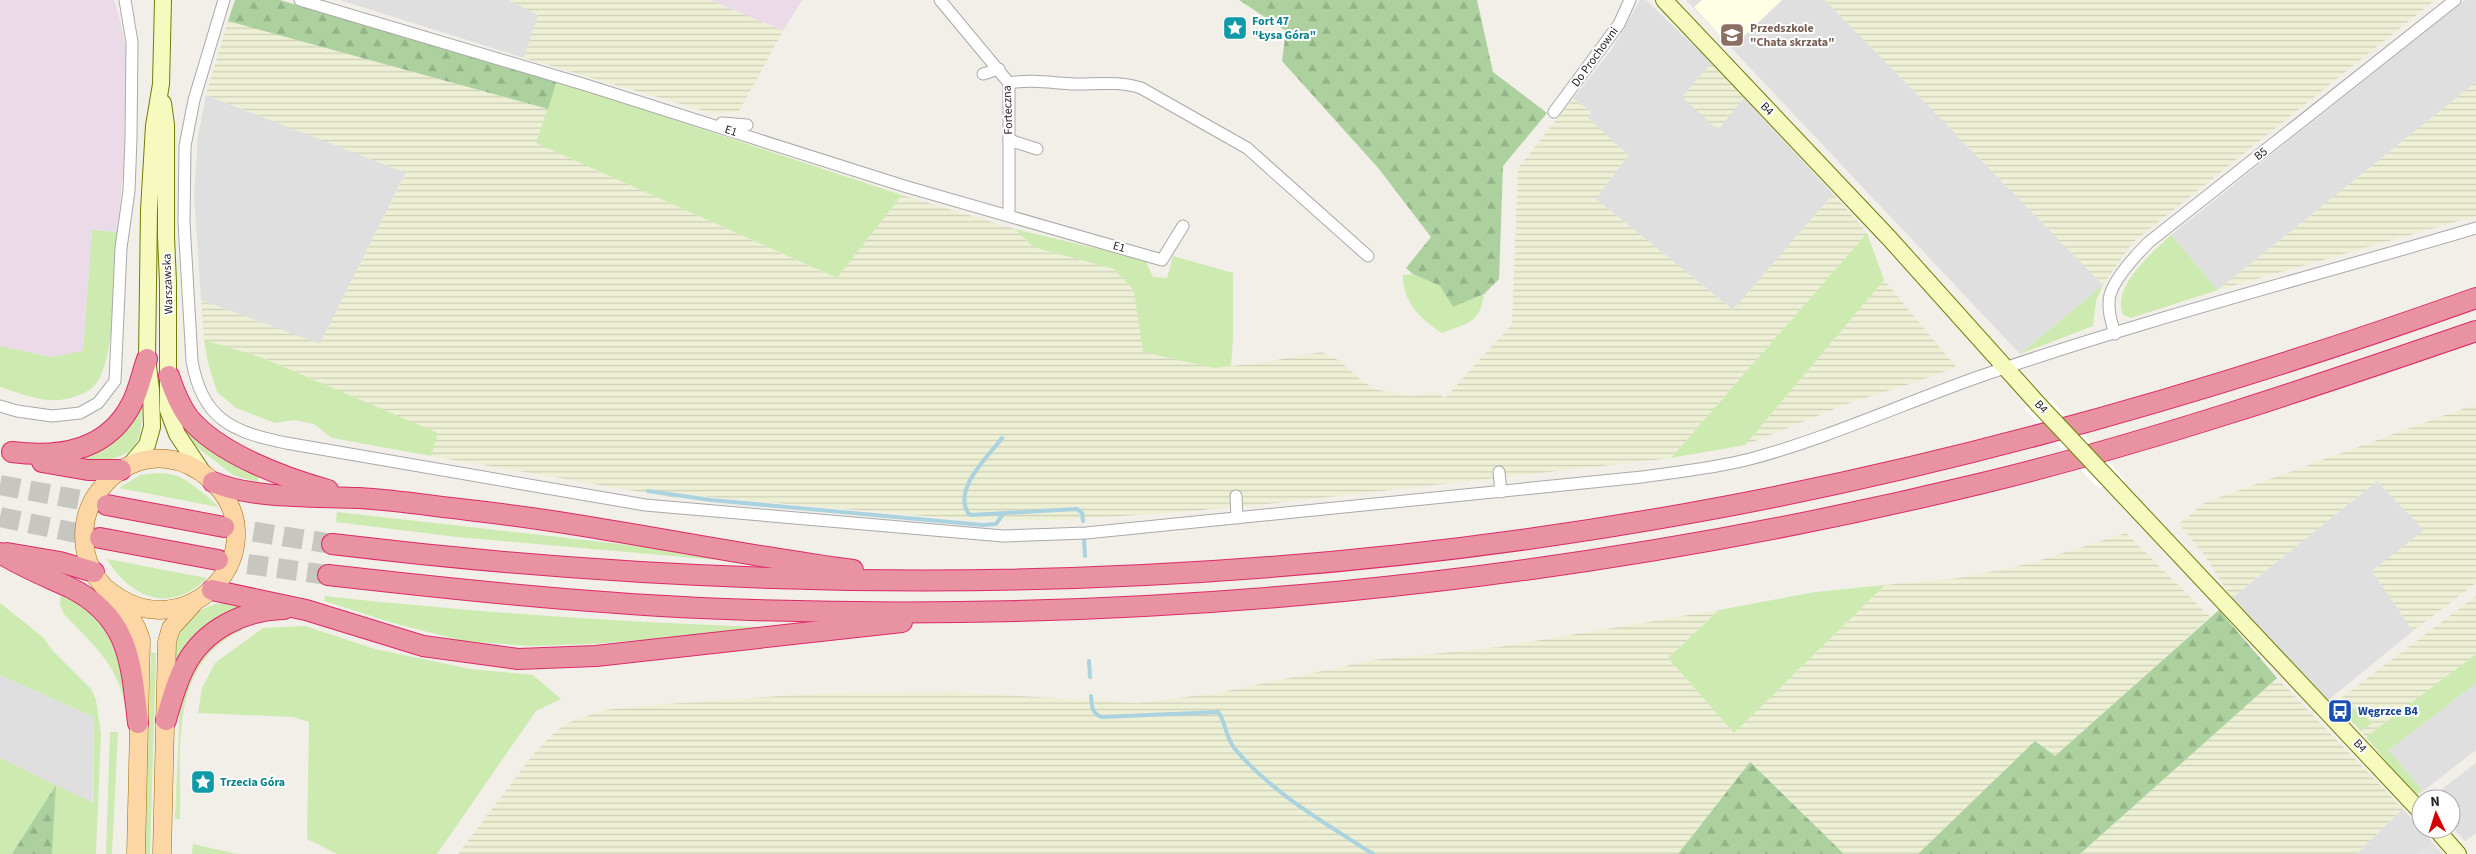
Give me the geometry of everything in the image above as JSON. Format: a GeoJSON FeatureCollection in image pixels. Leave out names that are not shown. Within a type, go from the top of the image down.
{"type":"FeatureCollection","features":[{"type":"Feature","properties":{"kind":"highway"},"geometry":{"type":"LineString","coordinates":[[332,544],[424,555],[619,572],[801,580],[937,582],[1150,575],[1354,560],[1506,543],[1696,512],[1926,464],[2153,405],[2258,373],[2476,298]]}},
{"type":"Feature","properties":{"kind":"highway"},"geometry":{"type":"LineString","coordinates":[[328,575],[594,602],[808,611],[979,612],[1159,607],[1365,590],[1527,571],[1755,533],[1986,483],[2108,450],[2282,398],[2476,331]]}},
{"type":"Feature","properties":{"kind":"highway"},"geometry":{"type":"LineString","coordinates":[[6,450],[39,454],[65,453],[79,450],[98,441],[117,424],[132,403],[147,358]]}},
{"type":"Feature","properties":{"kind":"highway"},"geometry":{"type":"LineString","coordinates":[[169,376],[175,394],[188,416],[205,433],[219,442],[280,475],[359,498]]}},
{"type":"Feature","properties":{"kind":"highway"},"geometry":{"type":"LineString","coordinates":[[6,450],[36,461],[79,469],[126,467]]}},
{"type":"Feature","properties":{"kind":"highway"},"geometry":{"type":"LineString","coordinates":[[208,478],[231,488],[305,497],[359,498],[568,523],[775,560],[937,582]]}},
{"type":"Feature","properties":{"kind":"highway"},"geometry":{"type":"LineString","coordinates":[[107,505],[224,527]]}},
{"type":"Feature","properties":{"kind":"highway"},"geometry":{"type":"LineString","coordinates":[[100,538],[218,560]]}},
{"type":"Feature","properties":{"kind":"highway"},"geometry":{"type":"LineString","coordinates":[[0,553],[60,562],[94,572]]}},
{"type":"Feature","properties":{"kind":"highway"},"geometry":{"type":"LineString","coordinates":[[0,553],[25,568],[81,594],[109,617],[120,633],[129,657],[138,723]]}},
{"type":"Feature","properties":{"kind":"highway"},"geometry":{"type":"LineString","coordinates":[[204,595],[306,610],[423,646],[472,654],[539,659],[596,656],[826,632],[979,612]]}},
{"type":"Feature","properties":{"kind":"highway"},"geometry":{"type":"LineString","coordinates":[[166,720],[184,667],[196,649],[212,634],[227,623],[257,612],[278,609],[306,610]]}},
{"type":"Feature","properties":{"kind":"main road"},"geometry":{"type":"LineString","coordinates":[[136,854],[140,640],[134,622],[94,572],[84,541],[86,518],[94,497],[106,481],[126,467],[151,459],[181,462],[208,478],[229,506],[235,528],[235,540],[230,563],[204,595],[171,628],[167,642],[162,854]]}},
{"type":"Feature","properties":{"kind":"main road"},"geometry":{"type":"LineString","coordinates":[[107,590],[127,603],[150,610],[174,609],[204,595]]}},
{"type":"Feature","properties":{"kind":"street"},"geometry":{"type":"LineString","coordinates":[[0,406],[17,411],[52,416],[80,413],[98,403],[115,381],[121,248],[129,191],[131,138],[132,42],[124,0]]}},
{"type":"Feature","properties":{"kind":"street","name":"Warszawska"},"geometry":{"type":"LineString","coordinates":[[126,467],[144,451],[151,434],[151,390],[147,358],[149,210],[154,126],[161,84],[163,0]]}},
{"type":"Feature","properties":{"kind":"street"},"geometry":{"type":"LineString","coordinates":[[224,0],[194,100],[188,132],[184,179],[185,242],[192,360],[198,384],[210,408],[231,426],[244,433],[286,443],[645,505],[973,535],[1002,536],[1086,533],[1642,477],[1748,460],[1789,448],[1983,376],[2115,334],[2476,228]]}},
{"type":"Feature","properties":{"kind":"street","name":"E1"},"geometry":{"type":"LineString","coordinates":[[300,0],[700,121],[904,186],[1162,260],[1183,226]]}},
{"type":"Feature","properties":{"kind":"street","name":"Forteczna"},"geometry":{"type":"LineString","coordinates":[[940,0],[1009,83],[1009,215]]}},
{"type":"Feature","properties":{"kind":"street","name":"Do Prochowni"},"geometry":{"type":"LineString","coordinates":[[1554,112],[1619,24],[1630,0]]}},
{"type":"Feature","properties":{"kind":"street","name":"B4"},"geometry":{"type":"LineString","coordinates":[[1664,0],[1883,232],[2038,404],[2411,801]]}},
{"type":"Feature","properties":{"kind":"street","name":"B5"},"geometry":{"type":"LineString","coordinates":[[2115,334],[2110,317],[2110,295],[2137,255],[2149,242],[2455,0]]}},
{"type":"Feature","properties":{"kind":"street"},"geometry":{"type":"LineString","coordinates":[[983,74],[999,70]]}},
{"type":"Feature","properties":{"kind":"street"},"geometry":{"type":"LineString","coordinates":[[1009,83],[1035,80],[1073,84],[1129,84],[1141,88],[1247,148],[1368,256]]}},
{"type":"Feature","properties":{"kind":"street","name":"Warszawska"},"geometry":{"type":"LineString","coordinates":[[161,84],[166,125],[168,410],[173,427],[208,478]]}},
{"type":"Feature","properties":{"kind":"street"},"geometry":{"type":"LineString","coordinates":[[700,121],[747,125]]}},
{"type":"Feature","properties":{"kind":"street"},"geometry":{"type":"LineString","coordinates":[[1009,140],[1037,149]]}},
{"type":"Feature","properties":{"kind":"street"},"geometry":{"type":"LineString","coordinates":[[1499,472],[1501,492]]}},
{"type":"Feature","properties":{"kind":"street"},"geometry":{"type":"LineString","coordinates":[[1236,496],[1237,518]]}},
{"type":"Feature","properties":{"kind":"street"},"geometry":{"type":"LineString","coordinates":[[2445,839],[2458,854]]}},
{"type":"Feature","properties":{"kind":"shaded area"},"geometry":{"type":"Polygon","coordinates":[[[0,0],[114,0],[118,12],[126,48],[124,165],[117,232],[92,230],[83,352],[51,357],[0,346],[0,0]]]}},
{"type":"Feature","properties":{"kind":"shaded area"},"geometry":{"type":"Polygon","coordinates":[[[340,0],[509,0],[538,15],[524,58],[340,0]]]}},
{"type":"Feature","properties":{"kind":"shaded area"},"geometry":{"type":"Polygon","coordinates":[[[509,0],[710,0],[783,31],[739,111],[715,114],[524,58],[538,15],[509,0]]]}},
{"type":"Feature","properties":{"kind":"shaded area"},"geometry":{"type":"Polygon","coordinates":[[[710,0],[802,0],[783,31],[710,0]]]}},
{"type":"Feature","properties":{"kind":"shaded area"},"geometry":{"type":"Polygon","coordinates":[[[1640,0],[1646,0],[1712,63],[1682,97],[1718,129],[1744,98],[1833,194],[1733,310],[1596,199],[1628,155],[1587,118],[1591,111],[1573,99],[1612,49],[1640,0]]]}},
{"type":"Feature","properties":{"kind":"shaded area"},"geometry":{"type":"Polygon","coordinates":[[[1686,0],[1825,0],[2103,285],[2020,354],[1686,0]]]}},
{"type":"Feature","properties":{"kind":"shaded area","name":"Przedszkole \"Chata skrzata\""},"geometry":{"type":"Polygon","coordinates":[[[1702,0],[1782,0],[1731,48],[1694,7],[1702,0]]]}},
{"type":"Feature","properties":{"kind":"shaded area"},"geometry":{"type":"Polygon","coordinates":[[[1825,0],[2435,0],[2132,243],[2103,285],[1825,0]]]}},
{"type":"Feature","properties":{"kind":"shaded area"},"geometry":{"type":"Polygon","coordinates":[[[2465,0],[2476,0],[2476,82],[2218,290],[2171,235],[2465,0]]]}},
{"type":"Feature","properties":{"kind":"shaded area"},"geometry":{"type":"Polygon","coordinates":[[[228,21],[548,109],[537,143],[836,278],[902,195],[1015,229],[1033,247],[1114,269],[1134,291],[1144,352],[1214,368],[1260,363],[1321,352],[1340,361],[1363,382],[1378,390],[1411,396],[1436,392],[1445,398],[1512,324],[1518,168],[1573,99],[1591,111],[1588,118],[1628,155],[1596,199],[1733,310],[1833,194],[1867,233],[1671,458],[1276,503],[1170,513],[1058,520],[970,520],[718,498],[682,493],[676,498],[431,456],[437,433],[263,358],[204,340],[201,300],[320,344],[406,173],[206,95],[228,21]]]}},
{"type":"Feature","properties":{"kind":"shaded area"},"geometry":{"type":"Polygon","coordinates":[[[1712,63],[1744,98],[1718,130],[1682,97],[1712,63]]]}},
{"type":"Feature","properties":{"kind":"shaded area"},"geometry":{"type":"Polygon","coordinates":[[[2476,82],[2476,216],[2218,290],[2476,82]]]}},
{"type":"Feature","properties":{"kind":"shaded area"},"geometry":{"type":"Polygon","coordinates":[[[206,95],[406,172],[320,344],[201,300],[194,195],[198,136],[206,95]]]}},
{"type":"Feature","properties":{"kind":"shaded area"},"geometry":{"type":"Polygon","coordinates":[[[1884,280],[1956,367],[1852,402],[1745,445],[1884,280]]]}},
{"type":"Feature","properties":{"kind":"shaded area"},"geometry":{"type":"Polygon","coordinates":[[[2476,404],[2476,583],[2413,631],[2372,571],[2424,530],[2377,481],[2232,598],[2203,553],[2179,524],[2204,503],[2476,404]]]}},
{"type":"Feature","properties":{"kind":"shaded area"},"geometry":{"type":"Polygon","coordinates":[[[2377,481],[2425,531],[2372,571],[2413,631],[2327,701],[2232,598],[2377,481]]]}},
{"type":"Feature","properties":{"kind":"shaded area"},"geometry":{"type":"Polygon","coordinates":[[[2126,533],[2210,617],[2055,756],[2034,742],[1918,854],[1844,854],[1750,762],[1678,854],[458,854],[535,752],[557,730],[570,722],[604,710],[653,705],[823,693],[955,692],[1137,703],[1218,693],[1374,660],[1498,647],[1719,610],[1668,658],[1734,733],[1885,585],[1959,578],[2028,564],[2126,533]]]}},
{"type":"Feature","properties":{"kind":"shaded area"},"geometry":{"type":"Polygon","coordinates":[[[2476,596],[2476,654],[2366,737],[2361,731],[2372,723],[2357,706],[2346,716],[2336,702],[2476,596]]]}},
{"type":"Feature","properties":{"kind":"shaded area"},"geometry":{"type":"Polygon","coordinates":[[[0,675],[94,717],[91,854],[0,854],[0,675]]]}},
{"type":"Feature","properties":{"kind":"shaded area"},"geometry":{"type":"Polygon","coordinates":[[[2277,678],[2403,809],[2356,854],[2080,854],[2277,678]]]}},
{"type":"Feature","properties":{"kind":"shaded area"},"geometry":{"type":"Polygon","coordinates":[[[2476,683],[2476,750],[2426,789],[2421,789],[2389,750],[2476,683]]]}},
{"type":"Feature","properties":{"kind":"shaded area"},"geometry":{"type":"Polygon","coordinates":[[[2476,763],[2476,833],[2465,841],[2461,837],[2461,789],[2442,789],[2476,763]]]}},
{"type":"Feature","properties":{"kind":"shaded area"},"geometry":{"type":"Polygon","coordinates":[[[2403,809],[2411,818],[2411,839],[2429,839],[2432,842],[2417,854],[2356,854],[2403,809]]]}},
{"type":"Feature","properties":{"kind":"shaded area"},"geometry":{"type":"Polygon","coordinates":[[[2432,842],[2443,854],[2417,854],[2432,842]]]}},
{"type":"Feature","properties":{"kind":"green space"},"geometry":{"type":"Polygon","coordinates":[[[235,0],[280,0],[557,81],[548,109],[228,21],[235,0]]]}},
{"type":"Feature","properties":{"kind":"green space"},"geometry":{"type":"Polygon","coordinates":[[[1239,0],[1477,0],[1493,72],[1547,113],[1503,166],[1499,279],[1484,294],[1453,307],[1440,286],[1413,274],[1406,268],[1431,237],[1379,169],[1282,61],[1286,31],[1239,0]]]}},
{"type":"Feature","properties":{"kind":"green space"},"geometry":{"type":"Polygon","coordinates":[[[557,81],[902,195],[837,278],[536,143],[557,81]]]}},
{"type":"Feature","properties":{"kind":"green space"},"geometry":{"type":"Polygon","coordinates":[[[1015,229],[1145,260],[1153,277],[1167,278],[1173,256],[1233,273],[1231,366],[1214,368],[1143,352],[1134,291],[1114,269],[1033,247],[1015,229]]]}},
{"type":"Feature","properties":{"kind":"green space"},"geometry":{"type":"Polygon","coordinates":[[[92,230],[117,232],[113,315],[106,360],[100,377],[88,391],[62,400],[39,399],[0,387],[0,346],[51,357],[83,351],[92,230]]]}},
{"type":"Feature","properties":{"kind":"green space"},"geometry":{"type":"Polygon","coordinates":[[[1867,233],[1884,280],[1745,445],[1671,458],[1867,233]]]}},
{"type":"Feature","properties":{"kind":"green space"},"geometry":{"type":"Polygon","coordinates":[[[2171,235],[2218,290],[2131,318],[2123,315],[2121,304],[2128,282],[2144,261],[2171,235]]]}},
{"type":"Feature","properties":{"kind":"green space"},"geometry":{"type":"Polygon","coordinates":[[[1413,274],[1440,286],[1453,307],[1484,294],[1476,317],[1466,324],[1442,333],[1420,316],[1409,301],[1403,275],[1413,274]]]}},
{"type":"Feature","properties":{"kind":"green space"},"geometry":{"type":"Polygon","coordinates":[[[2103,285],[2096,301],[2093,326],[2020,354],[2103,285]]]}},
{"type":"Feature","properties":{"kind":"green space"},"geometry":{"type":"Polygon","coordinates":[[[204,340],[263,358],[438,433],[431,456],[332,438],[314,424],[294,420],[275,423],[236,408],[217,392],[208,363],[204,340]]]}},
{"type":"Feature","properties":{"kind":"green space"},"geometry":{"type":"Polygon","coordinates":[[[142,396],[141,427],[139,438],[134,446],[128,452],[118,457],[87,463],[88,453],[142,396]]]}},
{"type":"Feature","properties":{"kind":"green space"},"geometry":{"type":"Polygon","coordinates":[[[181,419],[260,474],[257,482],[233,475],[193,444],[183,431],[181,419]]]}},
{"type":"Feature","properties":{"kind":"green space"},"geometry":{"type":"Polygon","coordinates":[[[158,473],[178,476],[193,485],[218,507],[119,488],[140,475],[158,473]]]}},
{"type":"Feature","properties":{"kind":"green space"},"geometry":{"type":"Polygon","coordinates":[[[337,512],[646,547],[718,560],[457,537],[336,522],[337,512]]]}},
{"type":"Feature","properties":{"kind":"green space"},"geometry":{"type":"Polygon","coordinates":[[[107,559],[207,578],[180,596],[152,597],[128,584],[107,559]]]}},
{"type":"Feature","properties":{"kind":"green space"},"geometry":{"type":"Polygon","coordinates":[[[1885,585],[1734,733],[1668,658],[1719,610],[1815,592],[1885,585]]]}},
{"type":"Feature","properties":{"kind":"green space"},"geometry":{"type":"Polygon","coordinates":[[[61,592],[89,610],[112,633],[121,658],[125,705],[116,677],[109,665],[93,644],[63,613],[60,604],[61,592]]]}},
{"type":"Feature","properties":{"kind":"green space"},"geometry":{"type":"Polygon","coordinates":[[[325,596],[557,616],[789,628],[592,644],[529,646],[463,641],[393,623],[324,601],[325,596]]]}},
{"type":"Feature","properties":{"kind":"green space"},"geometry":{"type":"Polygon","coordinates":[[[227,602],[238,603],[238,612],[173,676],[174,642],[180,627],[191,616],[205,608],[227,602]]]}},
{"type":"Feature","properties":{"kind":"green space"},"geometry":{"type":"Polygon","coordinates":[[[0,603],[44,638],[51,649],[91,689],[96,700],[101,734],[96,854],[52,854],[56,786],[12,854],[0,854],[0,758],[93,803],[94,717],[0,675],[0,603]]]}},
{"type":"Feature","properties":{"kind":"green space"},"geometry":{"type":"Polygon","coordinates":[[[2219,610],[2277,678],[2080,854],[1918,854],[2035,741],[2055,756],[2219,610]]]}},
{"type":"Feature","properties":{"kind":"green space"},"geometry":{"type":"Polygon","coordinates":[[[305,626],[375,649],[471,669],[533,675],[561,699],[536,711],[437,854],[337,854],[307,839],[309,722],[293,717],[198,713],[202,688],[215,663],[263,628],[305,626]]]}},
{"type":"Feature","properties":{"kind":"green space"},"geometry":{"type":"Polygon","coordinates":[[[243,627],[242,630],[218,645],[201,665],[190,687],[184,712],[181,739],[180,819],[175,819],[180,703],[194,665],[220,637],[243,627]]]}},
{"type":"Feature","properties":{"kind":"green space"},"geometry":{"type":"Polygon","coordinates":[[[151,652],[156,653],[150,854],[145,854],[151,652]]]}},
{"type":"Feature","properties":{"kind":"green space"},"geometry":{"type":"Polygon","coordinates":[[[2476,654],[2476,683],[2389,750],[2421,789],[2411,789],[2411,791],[2366,737],[2476,654]]]}},
{"type":"Feature","properties":{"kind":"green space"},"geometry":{"type":"Polygon","coordinates":[[[2357,706],[2372,723],[2361,731],[2346,716],[2357,706]]]}},
{"type":"Feature","properties":{"kind":"green space"},"geometry":{"type":"Polygon","coordinates":[[[110,732],[118,732],[112,854],[106,854],[110,732]]]}},
{"type":"Feature","properties":{"kind":"green space"},"geometry":{"type":"Polygon","coordinates":[[[1750,762],[1844,854],[1678,854],[1750,762]]]}},
{"type":"Feature","properties":{"kind":"green space"},"geometry":{"type":"Polygon","coordinates":[[[56,785],[52,854],[12,854],[56,785]]]}},
{"type":"Feature","properties":{"kind":"green space"},"geometry":{"type":"Polygon","coordinates":[[[193,844],[238,854],[192,854],[193,844]]]}},
{"type":"Feature","properties":{"kind":"pier"},"geometry":{"type":"Polygon","coordinates":[[[2051,400],[2126,481],[2098,488],[2024,408],[2051,400]]]}},
{"type":"Feature","properties":{"kind":"waterway"},"geometry":{"type":"LineString","coordinates":[[1002,438],[981,463],[968,483],[965,493],[968,513],[971,515],[1077,509],[1082,513],[1083,521]]}},
{"type":"Feature","properties":{"kind":"waterway"},"geometry":{"type":"LineString","coordinates":[[648,491],[711,500],[983,525],[996,524],[1004,513]]}},
{"type":"Feature","properties":{"kind":"waterway"},"geometry":{"type":"LineString","coordinates":[[1084,539],[1085,556]]}},
{"type":"Feature","properties":{"kind":"waterway"},"geometry":{"type":"LineString","coordinates":[[1089,661],[1090,677]]}},
{"type":"Feature","properties":{"kind":"waterway"},"geometry":{"type":"LineString","coordinates":[[1091,696],[1094,711],[1102,717],[1218,712],[1235,749],[1265,780],[1318,819],[1373,854]]}},
{"type":"Feature","properties":{"kind":"tunnel"},"geometry":{"type":"LineString","coordinates":[[0,485],[107,505]]}},
{"type":"Feature","properties":{"kind":"tunnel"},"geometry":{"type":"LineString","coordinates":[[0,517],[100,538]]}},
{"type":"Feature","properties":{"kind":"tunnel"},"geometry":{"type":"LineString","coordinates":[[224,527],[332,544]]}},
{"type":"Feature","properties":{"kind":"tunnel"},"geometry":{"type":"LineString","coordinates":[[218,560],[328,575]]}},
{"type":"Feature","properties":{"kind":"place","name":"Fort 47 \"Łysa Góra\""},"geometry":{"type":"Point","coordinates":[1235,28]}},
{"type":"Feature","properties":{"kind":"place","name":"Przedszkole \"Chata skrzata\""},"geometry":{"type":"Point","coordinates":[1732,35]}},
{"type":"Feature","properties":{"kind":"place","name":"Węgrzce B4"},"geometry":{"type":"Point","coordinates":[2340,711]}},
{"type":"Feature","properties":{"kind":"place","name":"Trzecia Góra"},"geometry":{"type":"Point","coordinates":[203,782]}}]}
